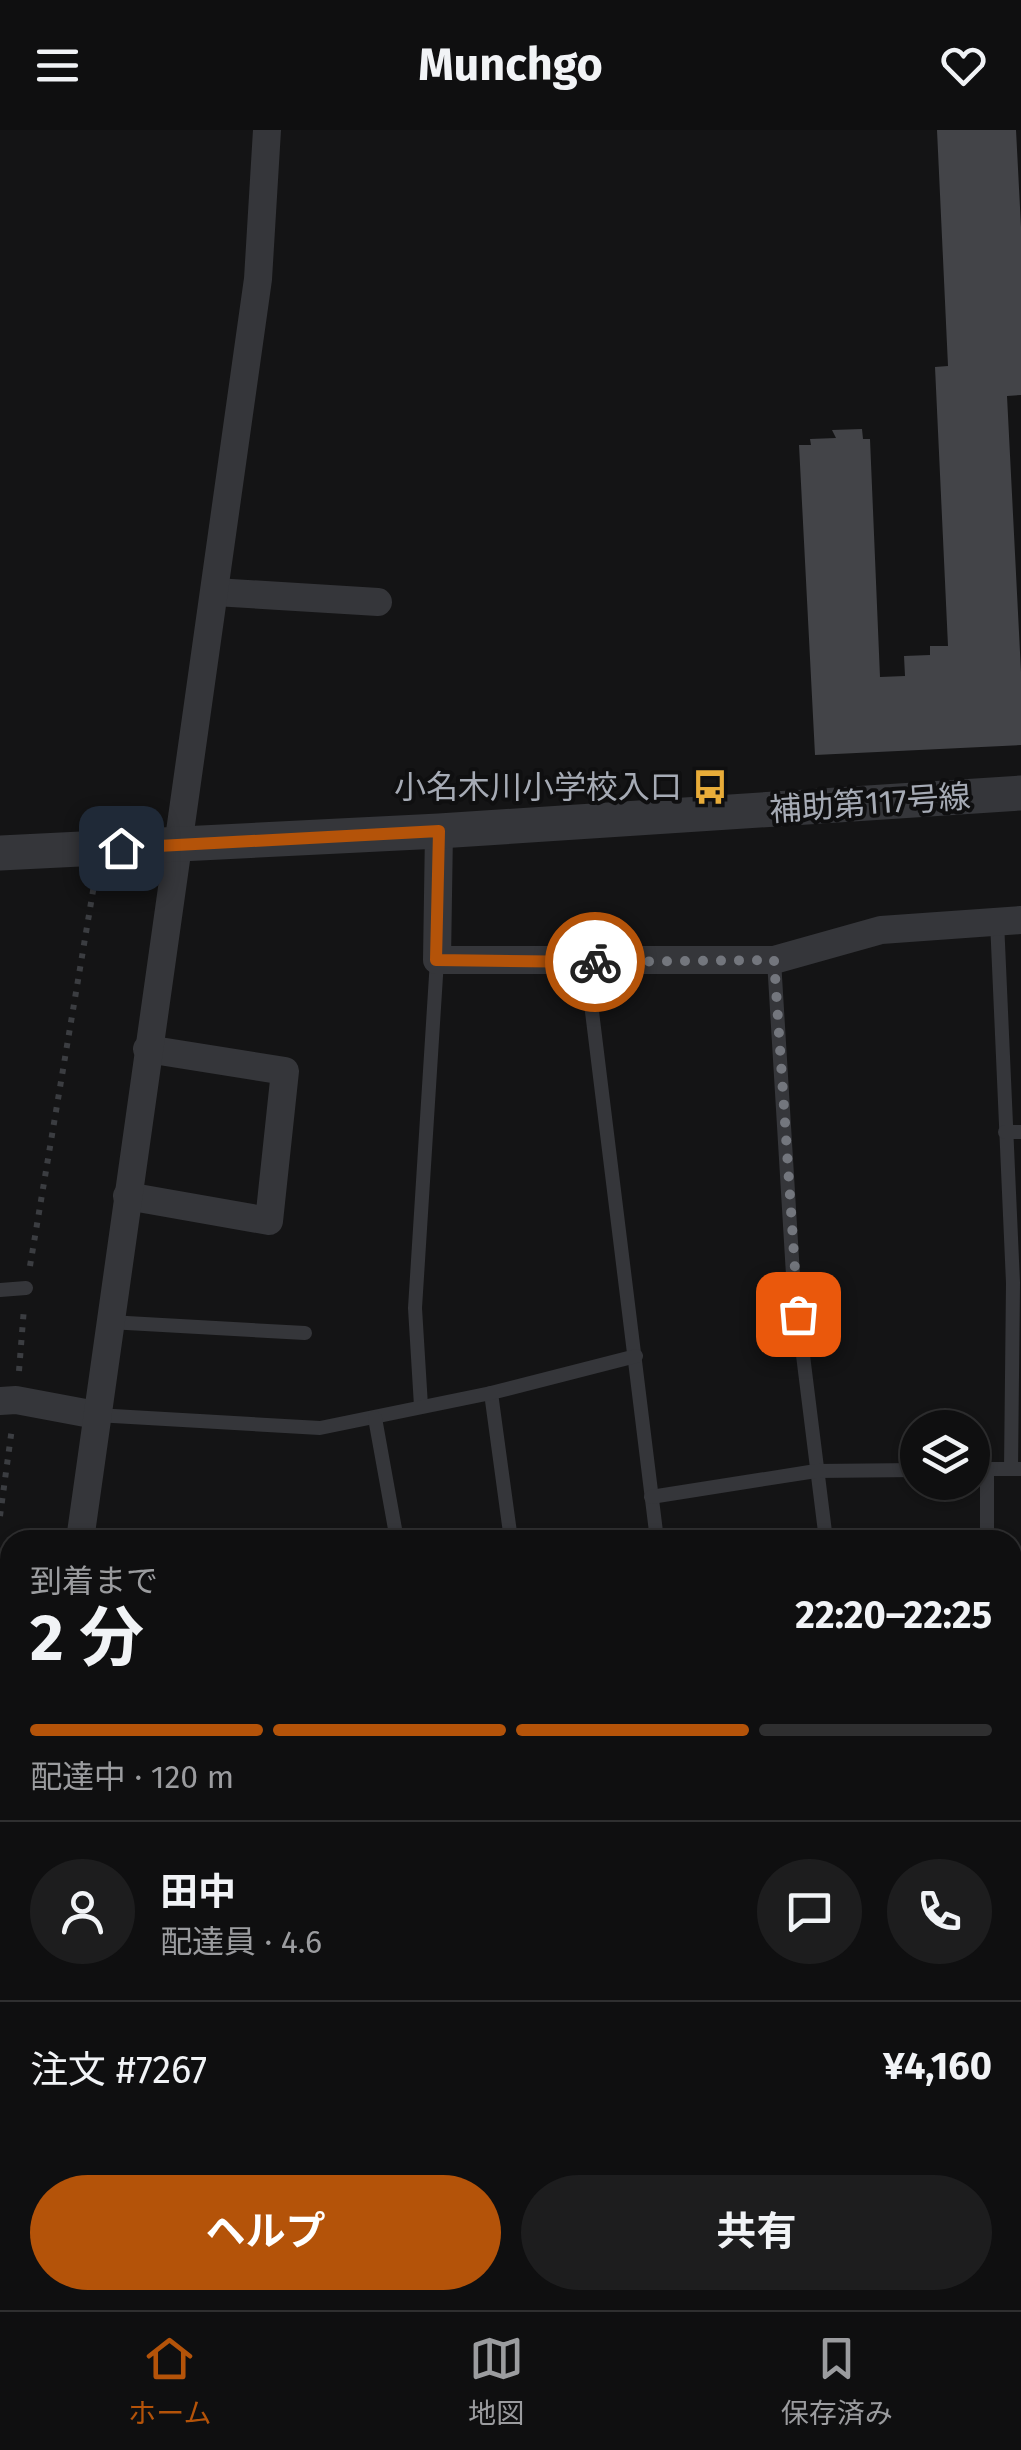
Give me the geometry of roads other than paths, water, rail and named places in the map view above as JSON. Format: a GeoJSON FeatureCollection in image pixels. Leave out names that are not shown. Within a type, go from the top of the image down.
{"type":"FeatureCollection","features":[{"type":"Feature","properties":{"kind":"street"},"geometry":{"type":"LineString","coordinates":[[81,1530],[258,279],[268,130]]}},
{"type":"Feature","properties":{"kind":"street"},"geometry":{"type":"LineString","coordinates":[[215,592],[378,602]]}},
{"type":"Feature","properties":{"kind":"street","name":"補助第117号線"},"geometry":{"type":"LineString","coordinates":[[0,854],[439,831],[1021,792]]}},
{"type":"Feature","properties":{"kind":"street"},"geometry":{"type":"LineString","coordinates":[[439,831],[436,960],[774,960],[881,930],[1009,920]]}},
{"type":"Feature","properties":{"kind":"street"},"geometry":{"type":"LineString","coordinates":[[127,1196],[269,1221],[285,1070],[147,1049]]}},
{"type":"Feature","properties":{"kind":"street"},"geometry":{"type":"LineString","coordinates":[[8,1401],[96,1414]]}},
{"type":"Feature","properties":{"kind":"lane"},"geometry":{"type":"LineString","coordinates":[[990,1469],[1016,1469],[1016,1222],[1009,920]]}},
{"type":"Feature","properties":{"kind":"lane"},"geometry":{"type":"LineString","coordinates":[[421,1406],[416,1308],[436,960]]}},
{"type":"Feature","properties":{"kind":"lane"},"geometry":{"type":"LineString","coordinates":[[774,960],[793,1275],[825,1530]]}},
{"type":"Feature","properties":{"kind":"lane"},"geometry":{"type":"LineString","coordinates":[[586,962],[656,1530]]}},
{"type":"Feature","properties":{"kind":"lane"},"geometry":{"type":"LineString","coordinates":[[0,1290],[26,1288]]}},
{"type":"Feature","properties":{"kind":"lane"},"geometry":{"type":"LineString","coordinates":[[109,1322],[305,1333]]}},
{"type":"Feature","properties":{"kind":"lane"},"geometry":{"type":"LineString","coordinates":[[96,1414],[320,1428],[491,1393],[636,1356]]}},
{"type":"Feature","properties":{"kind":"lane"},"geometry":{"type":"LineString","coordinates":[[491,1393],[510,1530]]}},
{"type":"Feature","properties":{"kind":"lane"},"geometry":{"type":"LineString","coordinates":[[375,1418],[394,1530]]}},
{"type":"Feature","properties":{"kind":"lane"},"geometry":{"type":"LineString","coordinates":[[652,1497],[816,1470],[900,1470]]}},
{"type":"Feature","properties":{"kind":"lane"},"geometry":{"type":"LineString","coordinates":[[983,1500],[986,1530]]}},
{"type":"Feature","properties":{"kind":"place","name":"小名木川小学校入口"},"geometry":{"type":"Point","coordinates":[710,787]}}]}
